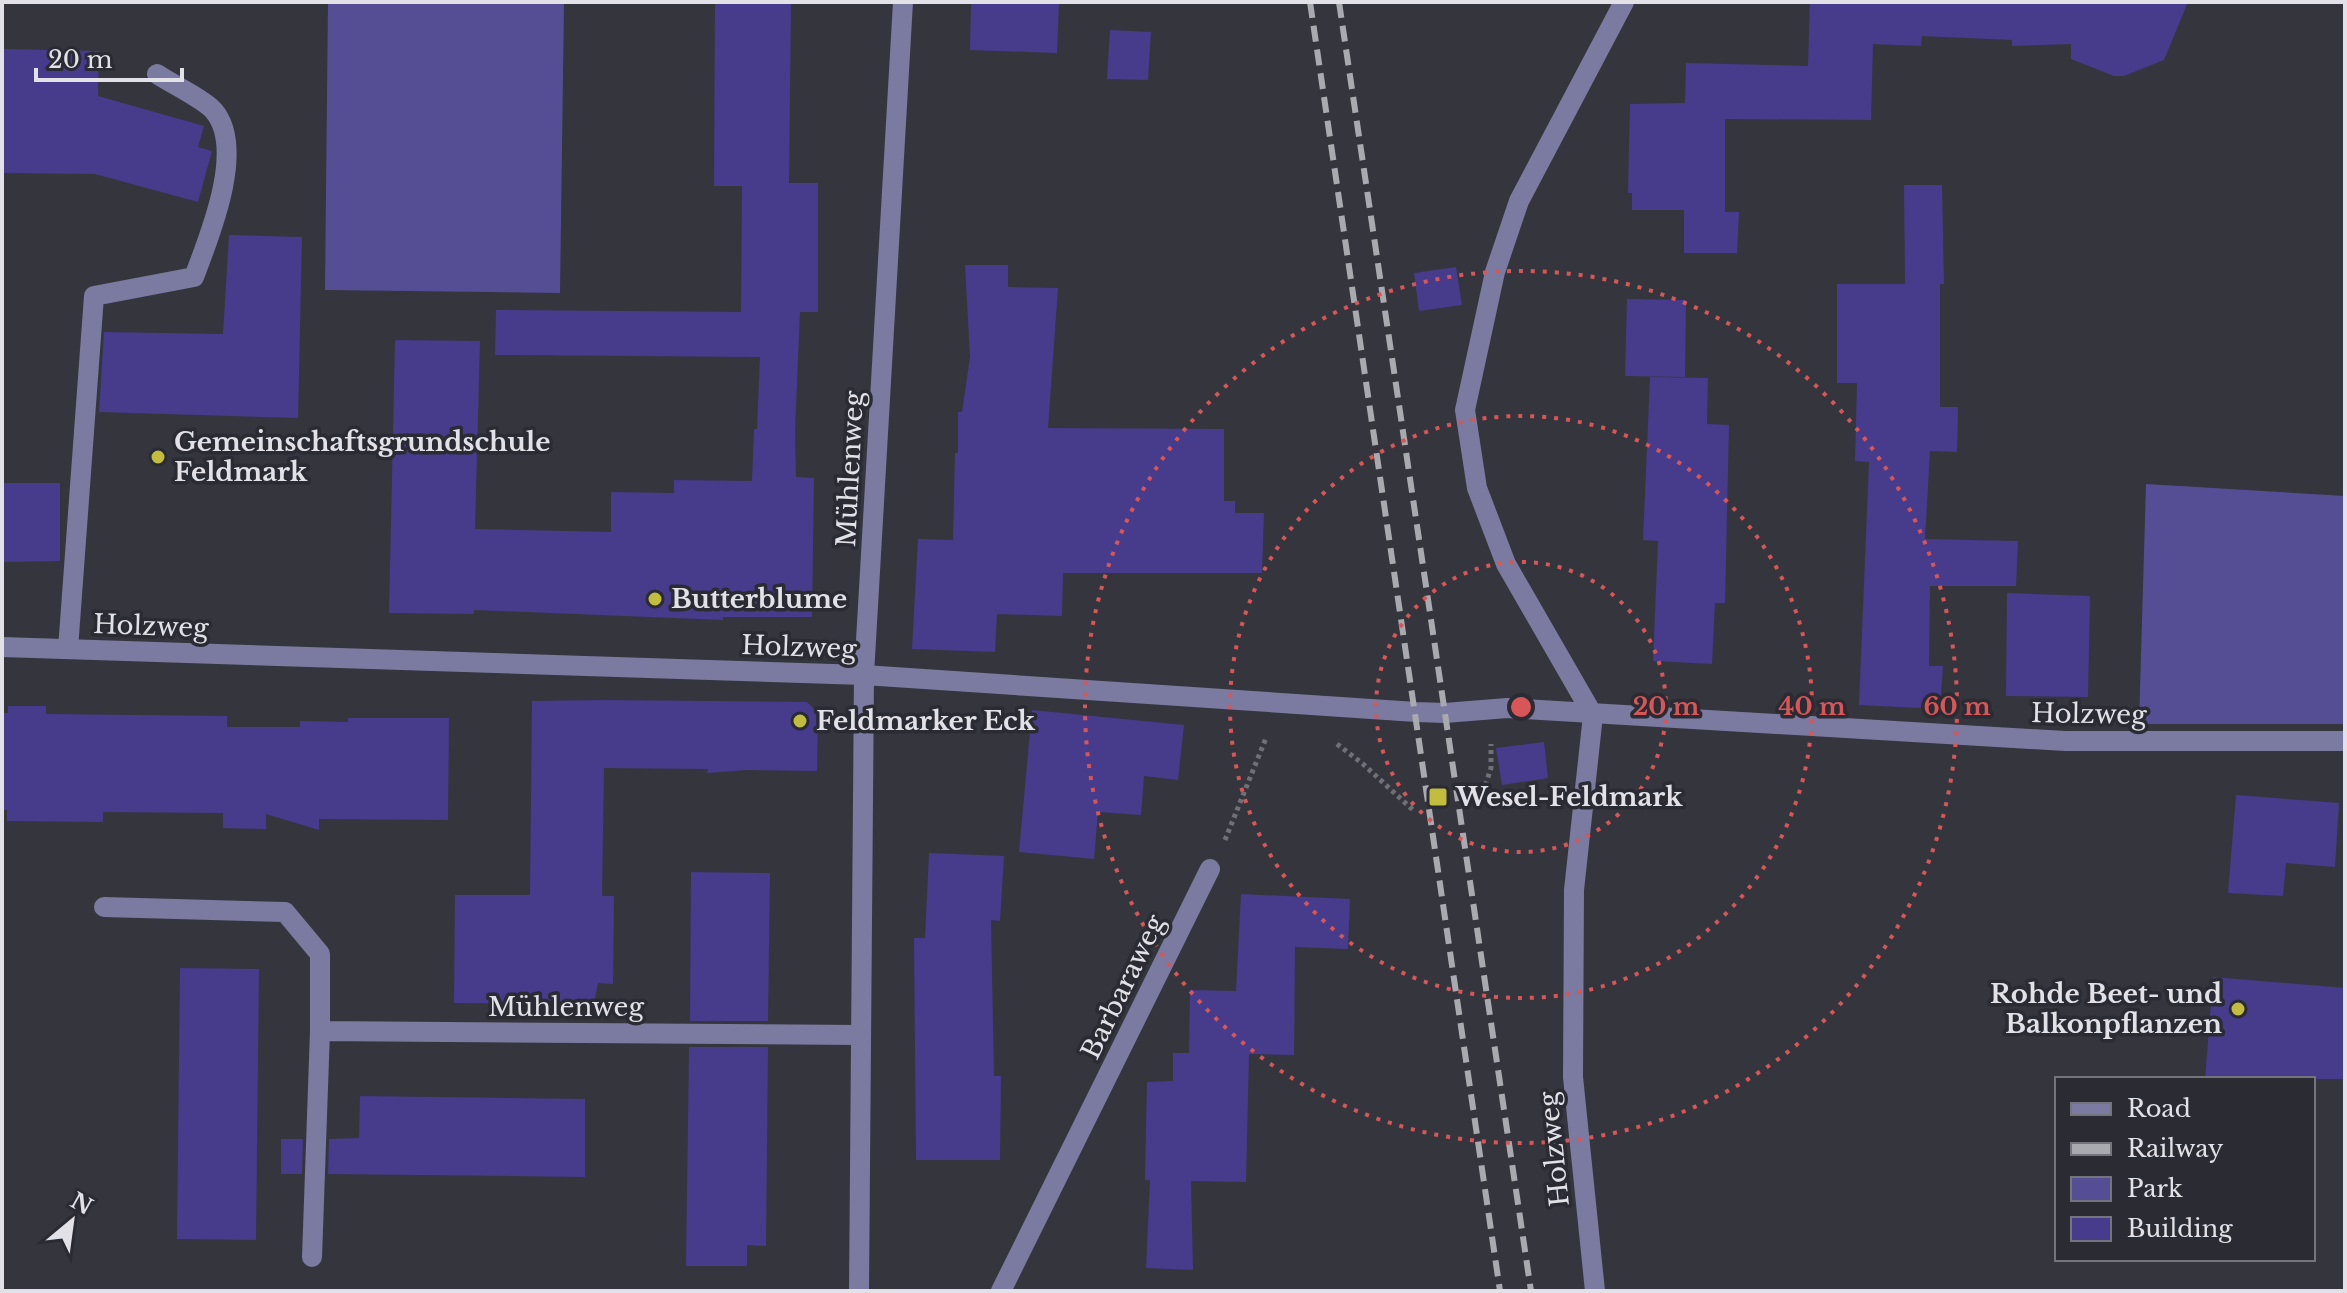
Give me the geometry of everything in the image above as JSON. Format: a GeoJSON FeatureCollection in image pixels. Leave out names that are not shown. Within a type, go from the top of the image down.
{"type":"FeatureCollection","features":[{"type":"Feature","properties":{"kind":"street","name":"Mühlenweg"},"geometry":{"type":"LineString","coordinates":[[859,1291],[864,675],[903,2]]}},
{"type":"Feature","properties":{"kind":"street"},"geometry":{"type":"LineString","coordinates":[[1593,715],[1506,564],[1477,488],[1465,410],[1495,272],[1519,201],[1624,2]]}},
{"type":"Feature","properties":{"kind":"street"},"geometry":{"type":"LineString","coordinates":[[68,649],[94,296],[194,277],[215,222],[228,164],[224,133],[214,111],[157,74]]}},
{"type":"Feature","properties":{"kind":"street","name":"Holzweg"},"geometry":{"type":"LineString","coordinates":[[2,647],[864,675],[1416,712],[1507,708],[2065,741],[2345,741]]}},
{"type":"Feature","properties":{"kind":"street","name":"Holzweg"},"geometry":{"type":"LineString","coordinates":[[1593,715],[1574,890],[1573,1077],[1595,1291]]}},
{"type":"Feature","properties":{"kind":"street","name":"Barbaraweg"},"geometry":{"type":"LineString","coordinates":[[1001,1291],[1210,869]]}},
{"type":"Feature","properties":{"kind":"street"},"geometry":{"type":"LineString","coordinates":[[104,907],[285,912],[320,954],[312,1257]]}},
{"type":"Feature","properties":{"kind":"street","name":"Mühlenweg"},"geometry":{"type":"LineString","coordinates":[[320,1031],[861,1035]]}},
{"type":"Feature","properties":{"kind":"path"},"geometry":{"type":"LineString","coordinates":[[1210,869],[1233,825],[1281,701]]}},
{"type":"Feature","properties":{"kind":"path"},"geometry":{"type":"LineString","coordinates":[[1478,808],[1491,768],[1491,734],[1507,708]]}},
{"type":"Feature","properties":{"kind":"path"},"geometry":{"type":"LineString","coordinates":[[1328,737],[1413,810]]}},
{"type":"Feature","properties":{"kind":"green space"},"geometry":{"type":"Polygon","coordinates":[[[328,2],[564,2],[560,293],[325,290],[328,2]]]}},
{"type":"Feature","properties":{"kind":"green space"},"geometry":{"type":"Polygon","coordinates":[[[2146,484],[2345,496],[2345,724],[2139,724],[2146,484]]]}},
{"type":"Feature","properties":{"kind":"building"},"geometry":{"type":"Polygon","coordinates":[[[715,2],[791,2],[789,183],[818,183],[818,312],[800,312],[795,431],[796,477],[814,478],[812,617],[723,617],[723,620],[474,610],[474,614],[389,613],[395,340],[480,341],[475,529],[611,532],[611,492],[674,493],[674,480],[752,481],[760,357],[495,355],[496,310],[741,312],[742,186],[714,186],[715,2]]]}},
{"type":"Feature","properties":{"kind":"building"},"geometry":{"type":"Polygon","coordinates":[[[971,2],[1059,2],[1057,53],[970,50],[971,2]]]}},
{"type":"Feature","properties":{"kind":"building"},"geometry":{"type":"Polygon","coordinates":[[[1810,2],[2188,2],[2164,60],[2124,76],[2114,76],[2071,59],[2071,44],[2012,46],[2012,40],[1922,36],[1921,46],[1873,44],[1871,120],[1725,119],[1725,212],[1739,212],[1737,253],[1684,253],[1684,210],[1632,210],[1632,193],[1628,193],[1630,104],[1685,103],[1686,63],[1808,66],[1810,2]]]}},
{"type":"Feature","properties":{"kind":"building"},"geometry":{"type":"Polygon","coordinates":[[[1110,30],[1151,32],[1148,80],[1107,79],[1110,30]]]}},
{"type":"Feature","properties":{"kind":"building"},"geometry":{"type":"Polygon","coordinates":[[[2,49],[99,51],[98,96],[204,126],[198,147],[212,151],[198,202],[95,174],[2,173],[2,49]]]}},
{"type":"Feature","properties":{"kind":"building"},"geometry":{"type":"Polygon","coordinates":[[[1904,185],[1942,185],[1944,284],[1940,284],[1940,407],[1958,407],[1957,452],[1930,451],[1925,539],[2018,541],[2016,586],[1930,586],[1929,666],[1943,666],[1940,709],[1859,705],[1869,462],[1855,461],[1857,383],[1837,383],[1837,284],[1905,284],[1904,185]]]}},
{"type":"Feature","properties":{"kind":"building"},"geometry":{"type":"Polygon","coordinates":[[[229,235],[302,237],[298,418],[99,412],[104,332],[223,334],[229,235]]]}},
{"type":"Feature","properties":{"kind":"building"},"geometry":{"type":"Polygon","coordinates":[[[965,265],[1008,265],[1008,287],[1058,288],[1048,428],[1224,429],[1224,501],[1235,501],[1235,513],[1264,513],[1262,573],[1063,573],[1062,616],[997,614],[995,652],[912,649],[918,539],[953,540],[958,412],[962,412],[970,357],[965,265]]]}},
{"type":"Feature","properties":{"kind":"building"},"geometry":{"type":"Polygon","coordinates":[[[1456,267],[1462,305],[1419,311],[1414,273],[1456,267]]]}},
{"type":"Feature","properties":{"kind":"building"},"geometry":{"type":"Polygon","coordinates":[[[1627,299],[1686,300],[1685,377],[1625,376],[1627,299]]]}},
{"type":"Feature","properties":{"kind":"building"},"geometry":{"type":"Polygon","coordinates":[[[1650,377],[1708,378],[1707,424],[1729,425],[1725,603],[1715,603],[1712,664],[1653,661],[1658,541],[1643,540],[1650,377]]]}},
{"type":"Feature","properties":{"kind":"building"},"geometry":{"type":"Polygon","coordinates":[[[2,483],[60,483],[60,561],[2,562],[2,483]]]}},
{"type":"Feature","properties":{"kind":"building"},"geometry":{"type":"Polygon","coordinates":[[[2007,593],[2090,596],[2088,697],[2006,696],[2007,593]]]}},
{"type":"Feature","properties":{"kind":"building"},"geometry":{"type":"Polygon","coordinates":[[[532,701],[807,702],[818,713],[817,771],[707,773],[708,769],[604,768],[602,896],[614,896],[613,984],[598,983],[594,1004],[454,1003],[455,895],[530,895],[532,701]]]}},
{"type":"Feature","properties":{"kind":"building"},"geometry":{"type":"Polygon","coordinates":[[[8,706],[46,706],[46,714],[227,716],[227,727],[300,727],[300,721],[348,722],[348,718],[449,718],[448,820],[319,819],[319,830],[266,814],[266,829],[223,828],[223,813],[103,812],[103,822],[7,821],[7,810],[2,810],[2,713],[8,713],[8,706]]]}},
{"type":"Feature","properties":{"kind":"building"},"geometry":{"type":"Polygon","coordinates":[[[1032,710],[1184,725],[1178,780],[1144,776],[1141,815],[1098,812],[1094,859],[1019,852],[1032,710]]]}},
{"type":"Feature","properties":{"kind":"building"},"geometry":{"type":"Polygon","coordinates":[[[1544,742],[1548,778],[1502,785],[1496,748],[1544,742]]]}},
{"type":"Feature","properties":{"kind":"building"},"geometry":{"type":"Polygon","coordinates":[[[2236,795],[2339,803],[2335,867],[2286,863],[2283,896],[2228,893],[2236,795]]]}},
{"type":"Feature","properties":{"kind":"building"},"geometry":{"type":"Polygon","coordinates":[[[929,853],[1004,856],[1000,921],[991,920],[994,1076],[1001,1076],[1000,1160],[916,1160],[914,938],[925,938],[929,853]]]}},
{"type":"Feature","properties":{"kind":"building"},"geometry":{"type":"Polygon","coordinates":[[[691,872],[770,873],[768,1021],[690,1021],[691,872]]]}},
{"type":"Feature","properties":{"kind":"building"},"geometry":{"type":"Polygon","coordinates":[[[1241,894],[1350,899],[1348,949],[1295,947],[1294,1055],[1249,1054],[1246,1182],[1191,1181],[1193,1270],[1146,1268],[1150,1180],[1145,1180],[1147,1082],[1173,1081],[1173,1053],[1189,1053],[1190,990],[1236,991],[1241,894]]]}},
{"type":"Feature","properties":{"kind":"building"},"geometry":{"type":"Polygon","coordinates":[[[180,968],[259,969],[256,1240],[177,1239],[180,968]]]}},
{"type":"Feature","properties":{"kind":"building"},"geometry":{"type":"Polygon","coordinates":[[[2213,977],[2345,988],[2345,1079],[2205,1077],[2213,977]]]}},
{"type":"Feature","properties":{"kind":"building"},"geometry":{"type":"Polygon","coordinates":[[[689,1047],[768,1047],[766,1246],[747,1245],[747,1266],[686,1266],[689,1047]]]}},
{"type":"Feature","properties":{"kind":"building"},"geometry":{"type":"Polygon","coordinates":[[[360,1096],[585,1099],[585,1177],[328,1174],[329,1139],[359,1138],[360,1096]]]}},
{"type":"Feature","properties":{"kind":"building"},"geometry":{"type":"Polygon","coordinates":[[[281,1139],[303,1139],[302,1174],[281,1174],[281,1139]]]}},
{"type":"Feature","properties":{"kind":"railway"},"geometry":{"type":"LineString","coordinates":[[1310,2],[1500,1291]]}},
{"type":"Feature","properties":{"kind":"railway"},"geometry":{"type":"LineString","coordinates":[[1339,2],[1531,1291]]}},
{"type":"Feature","properties":{"kind":"place","name":"Gemeinschaftsgrundschule Feldmark"},"geometry":{"type":"Point","coordinates":[158,457]}},
{"type":"Feature","properties":{"kind":"place","name":"Butterblume"},"geometry":{"type":"Point","coordinates":[655,599]}},
{"type":"Feature","properties":{"kind":"place","name":"Feldmarker Eck"},"geometry":{"type":"Point","coordinates":[800,721]}},
{"type":"Feature","properties":{"kind":"place","name":"Wesel-Feldmark"},"geometry":{"type":"Point","coordinates":[1438,797]}},
{"type":"Feature","properties":{"kind":"place","name":"Rohde Beet- und Balkonpflanzen"},"geometry":{"type":"Point","coordinates":[2238,1009]}}]}
